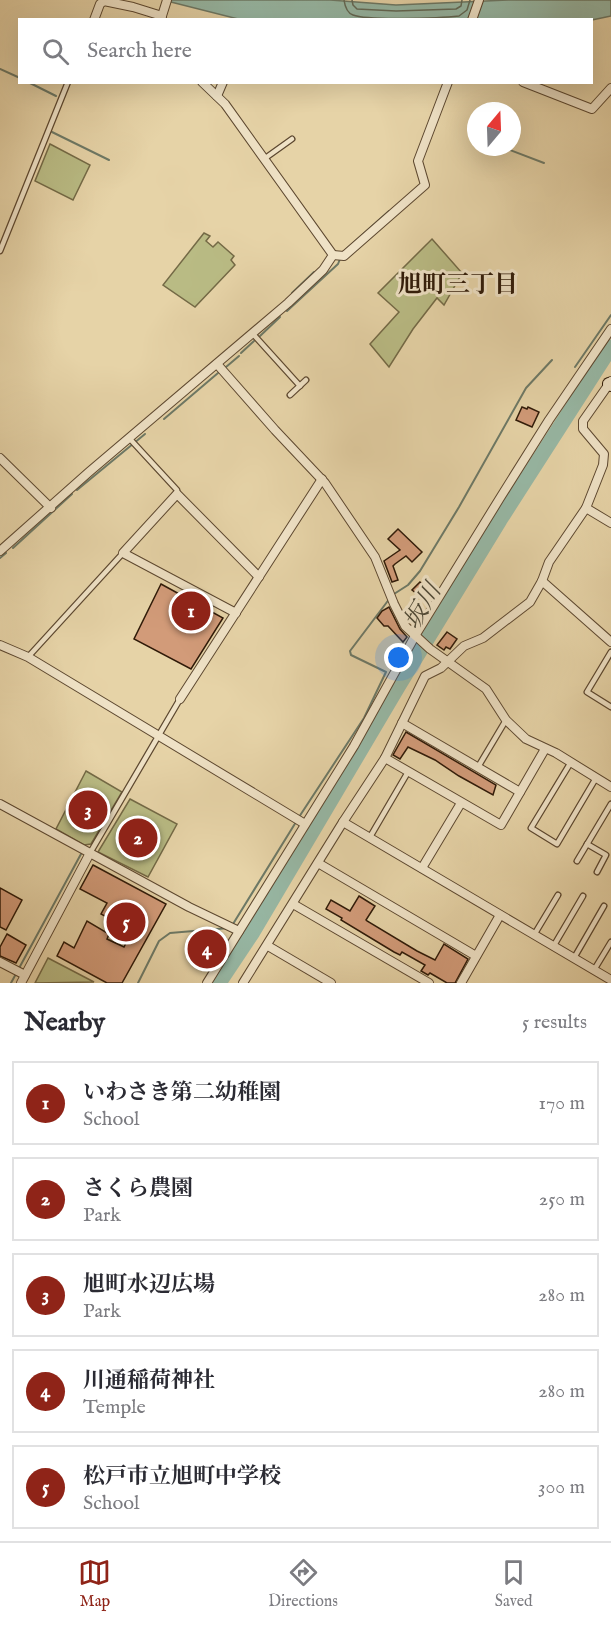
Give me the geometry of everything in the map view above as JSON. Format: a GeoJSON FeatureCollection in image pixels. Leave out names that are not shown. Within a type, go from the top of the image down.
{"type":"FeatureCollection","features":[{"type":"Feature","properties":{"kind":"street"},"geometry":{"type":"LineString","coordinates":[[95,18],[100,4],[104,1],[162,16],[166,0]]}},
{"type":"Feature","properties":{"kind":"street"},"geometry":{"type":"LineString","coordinates":[[473,18],[479,0]]}},
{"type":"Feature","properties":{"kind":"street"},"geometry":{"type":"LineString","coordinates":[[204,84],[217,96],[333,255],[344,256],[425,185],[418,161],[447,84]]}},
{"type":"Feature","properties":{"kind":"street"},"geometry":{"type":"LineString","coordinates":[[217,96],[222,84]]}},
{"type":"Feature","properties":{"kind":"street"},"geometry":{"type":"LineString","coordinates":[[528,84],[592,109],[611,88]]}},
{"type":"Feature","properties":{"kind":"street"},"geometry":{"type":"LineString","coordinates":[[0,551],[89,472],[253,334],[323,270],[333,255]]}},
{"type":"Feature","properties":{"kind":"street"},"geometry":{"type":"LineString","coordinates":[[207,983],[233,928],[300,822],[363,732],[416,637],[549,420],[611,329]]}},
{"type":"Feature","properties":{"kind":"street"},"geometry":{"type":"LineString","coordinates":[[217,364],[274,430],[322,479],[375,557],[405,626],[430,649],[486,689],[506,720],[526,739],[571,762],[611,787]]}},
{"type":"Feature","properties":{"kind":"street"},"geometry":{"type":"LineString","coordinates":[[243,983],[385,758],[425,676],[450,662],[464,646],[483,638],[530,602],[542,581],[549,562],[586,508],[607,456],[583,429],[583,421],[610,383]]}},
{"type":"Feature","properties":{"kind":"street"},"geometry":{"type":"LineString","coordinates":[[0,458],[51,508]]}},
{"type":"Feature","properties":{"kind":"street"},"geometry":{"type":"LineString","coordinates":[[180,699],[322,479]]}},
{"type":"Feature","properties":{"kind":"street"},"geometry":{"type":"LineString","coordinates":[[236,613],[123,553],[177,494],[259,577]]}},
{"type":"Feature","properties":{"kind":"street"},"geometry":{"type":"LineString","coordinates":[[586,508],[611,523]]}},
{"type":"Feature","properties":{"kind":"street"},"geometry":{"type":"LineString","coordinates":[[542,581],[610,639]]}},
{"type":"Feature","properties":{"kind":"street"},"geometry":{"type":"LineString","coordinates":[[0,645],[28,657],[300,822]]}},
{"type":"Feature","properties":{"kind":"street"},"geometry":{"type":"LineString","coordinates":[[402,723],[519,792]]}},
{"type":"Feature","properties":{"kind":"street"},"geometry":{"type":"LineString","coordinates":[[385,758],[501,825],[545,749]]}},
{"type":"Feature","properties":{"kind":"street"},"geometry":{"type":"LineString","coordinates":[[422,868],[461,802]]}},
{"type":"Feature","properties":{"kind":"street"},"geometry":{"type":"LineString","coordinates":[[0,804],[189,907],[233,928]]}},
{"type":"Feature","properties":{"kind":"street"},"geometry":{"type":"LineString","coordinates":[[343,822],[611,980]]}},
{"type":"Feature","properties":{"kind":"street"},"geometry":{"type":"LineString","coordinates":[[0,962],[23,979],[90,853]]}},
{"type":"Feature","properties":{"kind":"street"},"geometry":{"type":"LineString","coordinates":[[318,863],[476,956]]}},
{"type":"Feature","properties":{"kind":"street"},"geometry":{"type":"LineString","coordinates":[[293,904],[429,983]]}},
{"type":"Feature","properties":{"kind":"street"},"geometry":{"type":"LineString","coordinates":[[461,983],[500,915]]}},
{"type":"Feature","properties":{"kind":"street"},"geometry":{"type":"LineString","coordinates":[[268,946],[318,980],[331,983]]}},
{"type":"Feature","properties":{"kind":"lane"},"geometry":{"type":"LineString","coordinates":[[0,250],[67,84]]}},
{"type":"Feature","properties":{"kind":"lane"},"geometry":{"type":"LineString","coordinates":[[264,159],[292,139]]}},
{"type":"Feature","properties":{"kind":"lane"},"geometry":{"type":"LineString","coordinates":[[253,334],[300,386]]}},
{"type":"Feature","properties":{"kind":"lane"},"geometry":{"type":"LineString","coordinates":[[290,395],[306,380]]}},
{"type":"Feature","properties":{"kind":"lane"},"geometry":{"type":"LineString","coordinates":[[130,439],[177,490],[177,494]]}},
{"type":"Feature","properties":{"kind":"lane"},"geometry":{"type":"LineString","coordinates":[[28,657],[123,553]]}},
{"type":"Feature","properties":{"kind":"lane"},"geometry":{"type":"LineString","coordinates":[[611,652],[587,692],[611,706]]}},
{"type":"Feature","properties":{"kind":"lane"},"geometry":{"type":"LineString","coordinates":[[90,853],[180,699]]}},
{"type":"Feature","properties":{"kind":"lane"},"geometry":{"type":"LineString","coordinates":[[478,767],[506,720]]}},
{"type":"Feature","properties":{"kind":"lane"},"geometry":{"type":"LineString","coordinates":[[571,762],[531,828],[557,844],[596,778]]}},
{"type":"Feature","properties":{"kind":"lane"},"geometry":{"type":"LineString","coordinates":[[370,837],[408,772]]}},
{"type":"Feature","properties":{"kind":"lane"},"geometry":{"type":"LineString","coordinates":[[577,861],[611,804]]}},
{"type":"Feature","properties":{"kind":"lane"},"geometry":{"type":"LineString","coordinates":[[587,844],[606,855],[597,872]]}},
{"type":"Feature","properties":{"kind":"lane"},"geometry":{"type":"LineString","coordinates":[[534,935],[558,894]]}},
{"type":"Feature","properties":{"kind":"lane"},"geometry":{"type":"LineString","coordinates":[[553,946],[583,896]]}},
{"type":"Feature","properties":{"kind":"lane"},"geometry":{"type":"LineString","coordinates":[[574,958],[604,906]]}},
{"type":"Feature","properties":{"kind":"lane"},"geometry":{"type":"LineString","coordinates":[[594,970],[611,942]]}},
{"type":"Feature","properties":{"kind":"green space"},"geometry":{"type":"Polygon","coordinates":[[[50,144],[90,165],[73,200],[35,181],[50,144]]]}},
{"type":"Feature","properties":{"kind":"green space"},"geometry":{"type":"Polygon","coordinates":[[[204,233],[210,236],[206,241],[213,247],[218,242],[234,256],[231,260],[235,265],[195,307],[163,285],[204,233]]]}},
{"type":"Feature","properties":{"kind":"green space"},"geometry":{"type":"Polygon","coordinates":[[[432,239],[462,273],[444,305],[437,298],[413,329],[389,367],[370,344],[399,312],[378,293],[432,239]]]}},
{"type":"Feature","properties":{"kind":"green space"},"geometry":{"type":"Polygon","coordinates":[[[86,771],[122,792],[91,844],[84,845],[56,829],[86,771]]]}},
{"type":"Feature","properties":{"kind":"green space"},"geometry":{"type":"Polygon","coordinates":[[[130,799],[177,824],[148,877],[98,852],[130,799]]]}},
{"type":"Feature","properties":{"kind":"green space"},"geometry":{"type":"Polygon","coordinates":[[[48,958],[94,982],[35,983],[48,958]]]}},
{"type":"Feature","properties":{"kind":"water"},"geometry":{"type":"Polygon","coordinates":[[[163,0],[330,0],[396,5],[508,0],[611,0],[611,16],[593,20],[234,18],[163,0]]]}},
{"type":"Feature","properties":{"kind":"building"},"geometry":{"type":"Polygon","coordinates":[[[522,407],[539,412],[532,427],[516,420],[522,407]]]}},
{"type":"Feature","properties":{"kind":"building"},"geometry":{"type":"Polygon","coordinates":[[[398,529],[422,552],[412,562],[406,556],[393,566],[398,580],[392,582],[384,561],[400,550],[388,539],[398,529]]]}},
{"type":"Feature","properties":{"kind":"building"},"geometry":{"type":"Polygon","coordinates":[[[420,582],[434,593],[427,602],[412,590],[420,582]]]}},
{"type":"Feature","properties":{"kind":"building"},"geometry":{"type":"Polygon","coordinates":[[[161,584],[223,618],[191,669],[134,639],[161,584]]]}},
{"type":"Feature","properties":{"kind":"building"},"geometry":{"type":"Polygon","coordinates":[[[389,607],[400,629],[407,637],[403,642],[377,618],[389,607]]]}},
{"type":"Feature","properties":{"kind":"building"},"geometry":{"type":"Polygon","coordinates":[[[447,632],[457,639],[450,649],[446,647],[444,650],[437,645],[447,632]]]}},
{"type":"Feature","properties":{"kind":"building"},"geometry":{"type":"Polygon","coordinates":[[[406,732],[496,785],[493,795],[435,760],[408,747],[400,759],[393,755],[406,732]]]}},
{"type":"Feature","properties":{"kind":"building"},"geometry":{"type":"Polygon","coordinates":[[[93,865],[166,904],[122,983],[107,983],[57,956],[64,942],[74,948],[87,921],[109,934],[107,939],[124,947],[132,931],[101,914],[107,903],[80,889],[93,865]]]}},
{"type":"Feature","properties":{"kind":"building"},"geometry":{"type":"Polygon","coordinates":[[[0,888],[22,900],[6,930],[0,927],[0,888]]]}},
{"type":"Feature","properties":{"kind":"building"},"geometry":{"type":"Polygon","coordinates":[[[359,896],[375,906],[367,921],[417,951],[435,960],[444,944],[468,959],[455,983],[447,983],[430,973],[428,975],[421,971],[425,965],[402,952],[400,955],[394,952],[326,909],[331,900],[350,911],[359,896]]]}},
{"type":"Feature","properties":{"kind":"building"},"geometry":{"type":"Polygon","coordinates":[[[7,934],[26,945],[16,963],[0,956],[0,947],[7,934]]]}},
{"type":"Feature","properties":{"kind":"waterway"},"geometry":{"type":"LineString","coordinates":[[0,69],[18,77]]}},
{"type":"Feature","properties":{"kind":"waterway"},"geometry":{"type":"LineString","coordinates":[[32,84],[56,96]]}},
{"type":"Feature","properties":{"kind":"waterway"},"geometry":{"type":"LineString","coordinates":[[52,132],[109,160]]}},
{"type":"Feature","properties":{"kind":"waterway"},"geometry":{"type":"LineString","coordinates":[[521,154],[544,163]]}},
{"type":"Feature","properties":{"kind":"waterway"},"geometry":{"type":"LineString","coordinates":[[342,253],[389,211]]}},
{"type":"Feature","properties":{"kind":"waterway"},"geometry":{"type":"LineString","coordinates":[[287,311],[338,264],[340,259]]}},
{"type":"Feature","properties":{"kind":"waterway"},"geometry":{"type":"LineString","coordinates":[[292,293],[314,272]]}},
{"type":"Feature","properties":{"kind":"waterway"},"geometry":{"type":"LineString","coordinates":[[575,367],[611,315]]}},
{"type":"Feature","properties":{"kind":"waterway"},"geometry":{"type":"LineString","coordinates":[[260,336],[280,317]]}},
{"type":"Feature","properties":{"kind":"waterway"},"geometry":{"type":"LineString","coordinates":[[241,353],[254,341]]}},
{"type":"Feature","properties":{"kind":"waterway","name":"坂川"},"geometry":{"type":"LineString","coordinates":[[219,983],[253,932],[500,520],[611,347]]}},
{"type":"Feature","properties":{"kind":"waterway"},"geometry":{"type":"LineString","coordinates":[[226,367],[239,356]]}},
{"type":"Feature","properties":{"kind":"waterway"},"geometry":{"type":"LineString","coordinates":[[394,594],[408,585],[420,571],[526,388],[552,360]]}},
{"type":"Feature","properties":{"kind":"waterway"},"geometry":{"type":"LineString","coordinates":[[164,419],[218,373]]}},
{"type":"Feature","properties":{"kind":"waterway"},"geometry":{"type":"LineString","coordinates":[[77,490],[145,434]]}},
{"type":"Feature","properties":{"kind":"waterway"},"geometry":{"type":"LineString","coordinates":[[13,548],[72,494]]}},
{"type":"Feature","properties":{"kind":"waterway"},"geometry":{"type":"LineString","coordinates":[[0,558],[6,553]]}},
{"type":"Feature","properties":{"kind":"waterway"},"geometry":{"type":"LineString","coordinates":[[299,817],[364,718],[386,672],[351,655],[350,651],[390,598]]}},
{"type":"Feature","properties":{"kind":"waterway"},"geometry":{"type":"LineString","coordinates":[[233,924],[296,822]]}},
{"type":"Feature","properties":{"kind":"waterway"},"geometry":{"type":"LineString","coordinates":[[11,983],[81,854]]}},
{"type":"Feature","properties":{"kind":"waterway"},"geometry":{"type":"LineString","coordinates":[[138,983],[159,941],[170,933],[229,928]]}},
{"type":"Feature","properties":{"kind":"place","name":"いわさき第二幼稚園"},"geometry":{"type":"Point","coordinates":[191,611]}},
{"type":"Feature","properties":{"kind":"place","name":"旭町水辺広場"},"geometry":{"type":"Point","coordinates":[88,810]}},
{"type":"Feature","properties":{"kind":"place","name":"さくら農園"},"geometry":{"type":"Point","coordinates":[138,838]}},
{"type":"Feature","properties":{"kind":"place","name":"松戸市立旭町中学校"},"geometry":{"type":"Point","coordinates":[126,922]}},
{"type":"Feature","properties":{"kind":"place","name":"川通稲荷神社"},"geometry":{"type":"Point","coordinates":[207,949]}},
{"type":"Feature","properties":{"kind":"district","name":"旭町三丁目"},"geometry":{"type":"Point","coordinates":[458,284]}}]}
